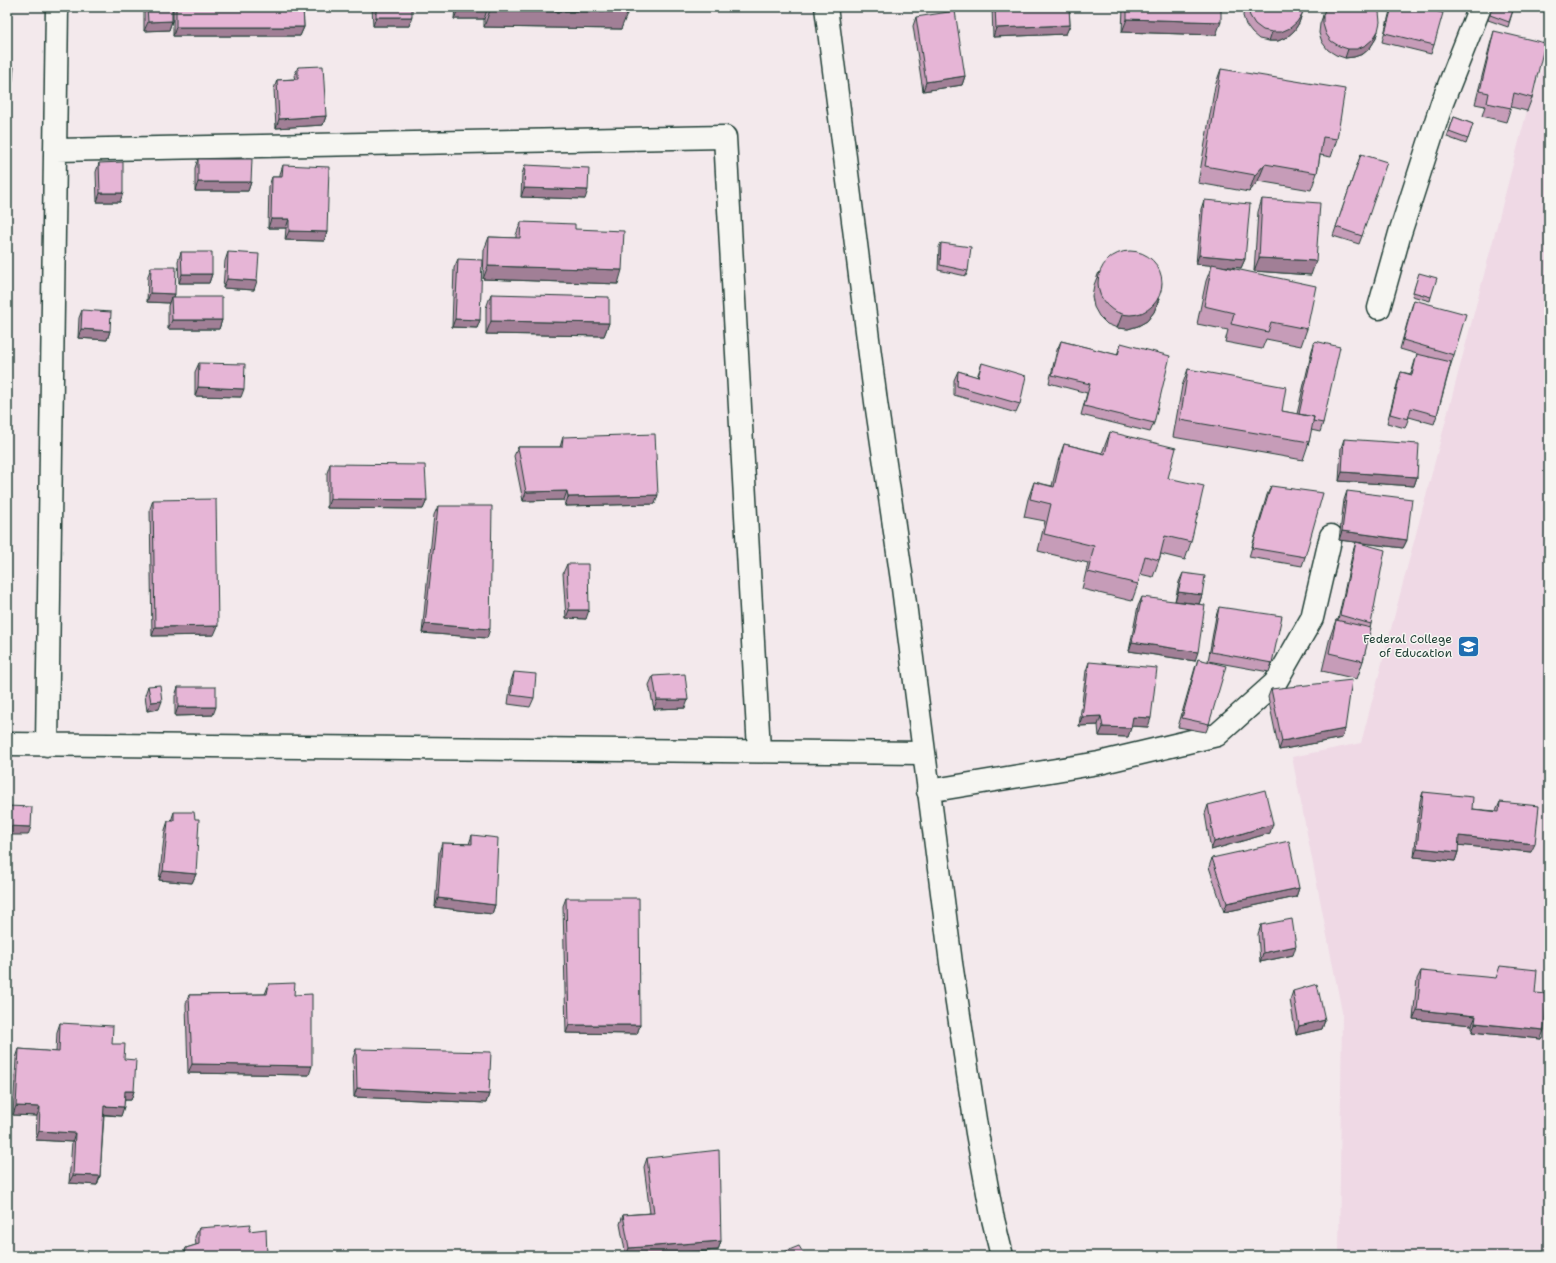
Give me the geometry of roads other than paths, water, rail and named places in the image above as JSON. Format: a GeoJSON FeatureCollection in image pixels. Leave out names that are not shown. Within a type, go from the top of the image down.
{"type":"FeatureCollection","features":[{"type":"Feature","properties":{"kind":"street"},"geometry":{"type":"LineString","coordinates":[[47,744],[57,7]]}},
{"type":"Feature","properties":{"kind":"street"},"geometry":{"type":"LineString","coordinates":[[826,7],[876,402],[902,580],[952,971],[975,1126],[992,1215],[1002,1256]]}},
{"type":"Feature","properties":{"kind":"street"},"geometry":{"type":"LineString","coordinates":[[1379,308],[1400,233],[1442,104],[1480,7]]}},
{"type":"Feature","properties":{"kind":"street"},"geometry":{"type":"LineString","coordinates":[[56,150],[725,137],[759,750]]}},
{"type":"Feature","properties":{"kind":"street"},"geometry":{"type":"LineString","coordinates":[[928,791],[1099,763],[1217,735],[1275,683],[1312,618],[1331,536]]}},
{"type":"Feature","properties":{"kind":"street"},"geometry":{"type":"LineString","coordinates":[[7,744],[759,750],[923,753]]}},
{"type":"Feature","properties":{"kind":"place","name":"Federal College of Education"},"geometry":{"type":"Point","coordinates":[1468,646]}}]}
